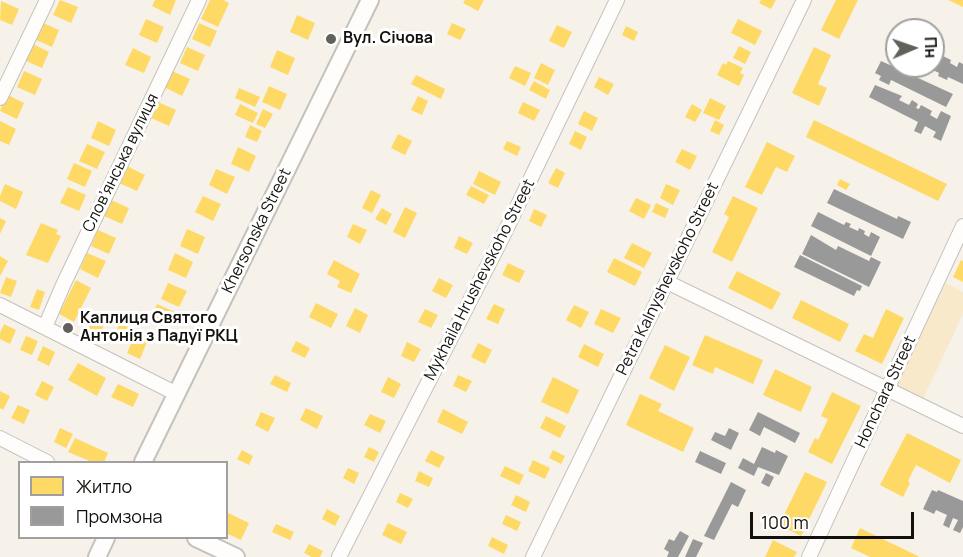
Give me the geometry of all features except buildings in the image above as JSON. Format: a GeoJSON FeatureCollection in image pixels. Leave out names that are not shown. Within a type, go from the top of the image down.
{"type":"FeatureCollection","features":[{"type":"Feature","properties":{"kind":"main road","name":"Khersonska Street"},"geometry":{"type":"LineString","coordinates":[[144,461],[370,0]]}},
{"type":"Feature","properties":{"kind":"main road"},"geometry":{"type":"LineString","coordinates":[[97,557],[105,539]]}},
{"type":"Feature","properties":{"kind":"main road"},"geometry":{"type":"LineString","coordinates":[[200,539],[236,557]]}},
{"type":"Feature","properties":{"kind":"street"},"geometry":{"type":"LineString","coordinates":[[0,98],[47,0]]}},
{"type":"Feature","properties":{"kind":"street","name":"Словʼянська вулиця"},"geometry":{"type":"LineString","coordinates":[[45,327],[103,199],[199,0]]}},
{"type":"Feature","properties":{"kind":"street","name":"Mykhaila Hrushevskoho Street"},"geometry":{"type":"LineString","coordinates":[[339,557],[503,236],[616,0]]}},
{"type":"Feature","properties":{"kind":"street","name":"Petra Kalnyshevskoho Street"},"geometry":{"type":"LineString","coordinates":[[533,557],[804,0]]}},
{"type":"Feature","properties":{"kind":"street","name":"Honchara Street"},"geometry":{"type":"LineString","coordinates":[[809,557],[963,226]]}},
{"type":"Feature","properties":{"kind":"street"},"geometry":{"type":"LineString","coordinates":[[666,282],[963,426]]}},
{"type":"Feature","properties":{"kind":"street"},"geometry":{"type":"LineString","coordinates":[[0,305],[177,394]]}},
{"type":"Feature","properties":{"kind":"street"},"geometry":{"type":"LineString","coordinates":[[0,438],[45,461]]}},
{"type":"Feature","properties":{"kind":"shaded area"},"geometry":{"type":"Polygon","coordinates":[[[946,283],[963,292],[963,314],[923,399],[896,385],[946,283]]]}},
{"type":"Feature","properties":{"kind":"place","name":"Вул. Січова"},"geometry":{"type":"Point","coordinates":[331,39]}},
{"type":"Feature","properties":{"kind":"place","name":"Каплиця Святого Антонія з Падуї РКЦ"},"geometry":{"type":"Point","coordinates":[68,328]}}]}
